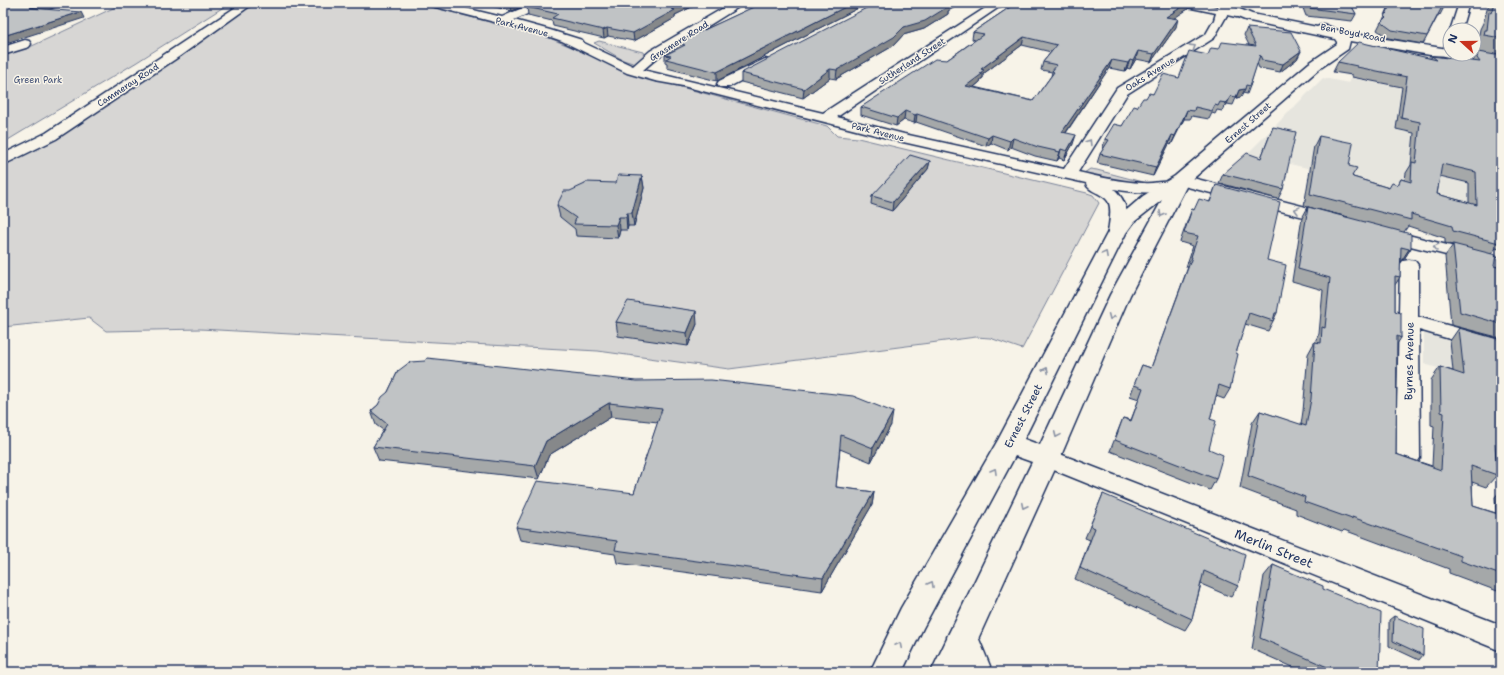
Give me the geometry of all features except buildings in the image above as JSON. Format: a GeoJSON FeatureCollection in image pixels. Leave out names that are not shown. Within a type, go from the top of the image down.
{"type":"FeatureCollection","features":[{"type":"Feature","properties":{"kind":"main road","name":"Ben Boyd Road"},"geometry":{"type":"LineString","coordinates":[[1227,6],[1235,12],[1442,49]]}},
{"type":"Feature","properties":{"kind":"main road","name":"Ben Boyd Road"},"geometry":{"type":"LineString","coordinates":[[1254,15],[1340,37],[1442,50]]}},
{"type":"Feature","properties":{"kind":"main road"},"geometry":{"type":"LineString","coordinates":[[1323,28],[1340,37]]}},
{"type":"Feature","properties":{"kind":"main road","name":"Ernest Street"},"geometry":{"type":"LineString","coordinates":[[1304,29],[1321,34],[1329,41],[1327,49],[1314,66]]}},
{"type":"Feature","properties":{"kind":"main road","name":"Ernest Street"},"geometry":{"type":"LineString","coordinates":[[886,672],[912,618],[1009,442],[1117,232],[1128,218],[1149,200],[1176,183],[1314,66],[1343,46],[1344,42],[1340,37]]}},
{"type":"Feature","properties":{"kind":"main road","name":"Ben Boyd Road"},"geometry":{"type":"LineString","coordinates":[[1482,58],[1501,62]]}},
{"type":"Feature","properties":{"kind":"main road","name":"Ernest Street"},"geometry":{"type":"LineString","coordinates":[[947,672],[1047,458],[1127,281],[1176,183]]}},
{"type":"Feature","properties":{"kind":"main road"},"geometry":{"type":"LineString","coordinates":[[1127,281],[1144,217],[1140,208]]}},
{"type":"Feature","properties":{"kind":"main road"},"geometry":{"type":"LineString","coordinates":[[1009,442],[1047,458]]}},
{"type":"Feature","properties":{"kind":"main road"},"geometry":{"type":"LineString","coordinates":[[965,634],[974,666],[972,672]]}},
{"type":"Feature","properties":{"kind":"street","name":"Cammeray Road"},"geometry":{"type":"LineString","coordinates":[[3,160],[51,136],[249,3]]}},
{"type":"Feature","properties":{"kind":"street","name":"Park Avenue"},"geometry":{"type":"LineString","coordinates":[[432,3],[584,44],[639,68],[683,82],[824,119],[1072,176],[1137,188],[1158,188],[1176,183],[1344,223]]}},
{"type":"Feature","properties":{"kind":"street"},"geometry":{"type":"LineString","coordinates":[[503,22],[543,3]]}},
{"type":"Feature","properties":{"kind":"street","name":"Grasmere Road"},"geometry":{"type":"LineString","coordinates":[[639,68],[654,54],[740,3]]}},
{"type":"Feature","properties":{"kind":"street","name":"Sutherland Street"},"geometry":{"type":"LineString","coordinates":[[824,119],[1000,3]]}},
{"type":"Feature","properties":{"kind":"street","name":"Ben Boyd Road"},"geometry":{"type":"LineString","coordinates":[[1181,3],[1227,6]]}},
{"type":"Feature","properties":{"kind":"street","name":"Ben Boyd Road"},"geometry":{"type":"LineString","coordinates":[[1190,3],[1227,6]]}},
{"type":"Feature","properties":{"kind":"street"},"geometry":{"type":"LineString","coordinates":[[1458,22],[1464,3]]}},
{"type":"Feature","properties":{"kind":"street","name":"Oaks Avenue"},"geometry":{"type":"LineString","coordinates":[[1072,176],[1122,91],[1210,36],[1227,6]]}},
{"type":"Feature","properties":{"kind":"street","name":"Park Avenue"},"geometry":{"type":"LineString","coordinates":[[566,39],[631,70],[655,77],[683,82]]}},
{"type":"Feature","properties":{"kind":"street"},"geometry":{"type":"LineString","coordinates":[[3,51],[25,44]]}},
{"type":"Feature","properties":{"kind":"street"},"geometry":{"type":"LineString","coordinates":[[724,84],[777,57]]}},
{"type":"Feature","properties":{"kind":"street","name":"Park Avenue"},"geometry":{"type":"LineString","coordinates":[[1072,176],[1098,186],[1109,193],[1116,200],[1119,207],[1117,232]]}},
{"type":"Feature","properties":{"kind":"street","name":"Park Avenue"},"geometry":{"type":"LineString","coordinates":[[1092,180],[1106,184],[1119,191],[1140,208]]}},
{"type":"Feature","properties":{"kind":"street"},"geometry":{"type":"LineString","coordinates":[[1367,229],[1501,264]]}},
{"type":"Feature","properties":{"kind":"street","name":"Byrnes Avenue"},"geometry":{"type":"LineString","coordinates":[[1408,458],[1409,265]]}},
{"type":"Feature","properties":{"kind":"street"},"geometry":{"type":"LineString","coordinates":[[1409,321],[1501,347]]}},
{"type":"Feature","properties":{"kind":"street","name":"Merlin Street"},"geometry":{"type":"LineString","coordinates":[[1047,458],[1501,638]]}},
{"type":"Feature","properties":{"kind":"shaded area"},"geometry":{"type":"Polygon","coordinates":[[[1363,45],[1376,45],[1442,58],[1442,62],[1450,62],[1501,213],[1247,154],[1323,78],[1349,83],[1352,77],[1334,72],[1363,45]]]}},
{"type":"Feature","properties":{"kind":"shaded area"},"geometry":{"type":"Polygon","coordinates":[[[1424,329],[1501,351],[1501,448],[1473,439],[1469,377],[1424,364],[1424,329]]]}},
{"type":"Feature","properties":{"kind":"green space","name":"Green Park"},"geometry":{"type":"Polygon","coordinates":[[[124,3],[230,3],[137,62],[3,143],[3,55],[32,46],[124,3]]]}},
{"type":"Feature","properties":{"kind":"green space"},"geometry":{"type":"Polygon","coordinates":[[[255,3],[416,3],[547,37],[647,78],[827,126],[837,136],[858,138],[1087,193],[1093,195],[1099,203],[1022,349],[990,338],[976,337],[729,369],[598,351],[200,329],[106,331],[89,318],[3,327],[3,165],[52,141],[255,3]]]}},
{"type":"Feature","properties":{"kind":"green space"},"geometry":{"type":"Polygon","coordinates":[[[599,41],[643,52],[644,56],[636,64],[623,60],[594,43],[599,41]]]}},
{"type":"Feature","properties":{"kind":"green space"},"geometry":{"type":"Polygon","coordinates":[[[1090,169],[1146,183],[1129,184],[1084,173],[1090,169]]]}}]}
